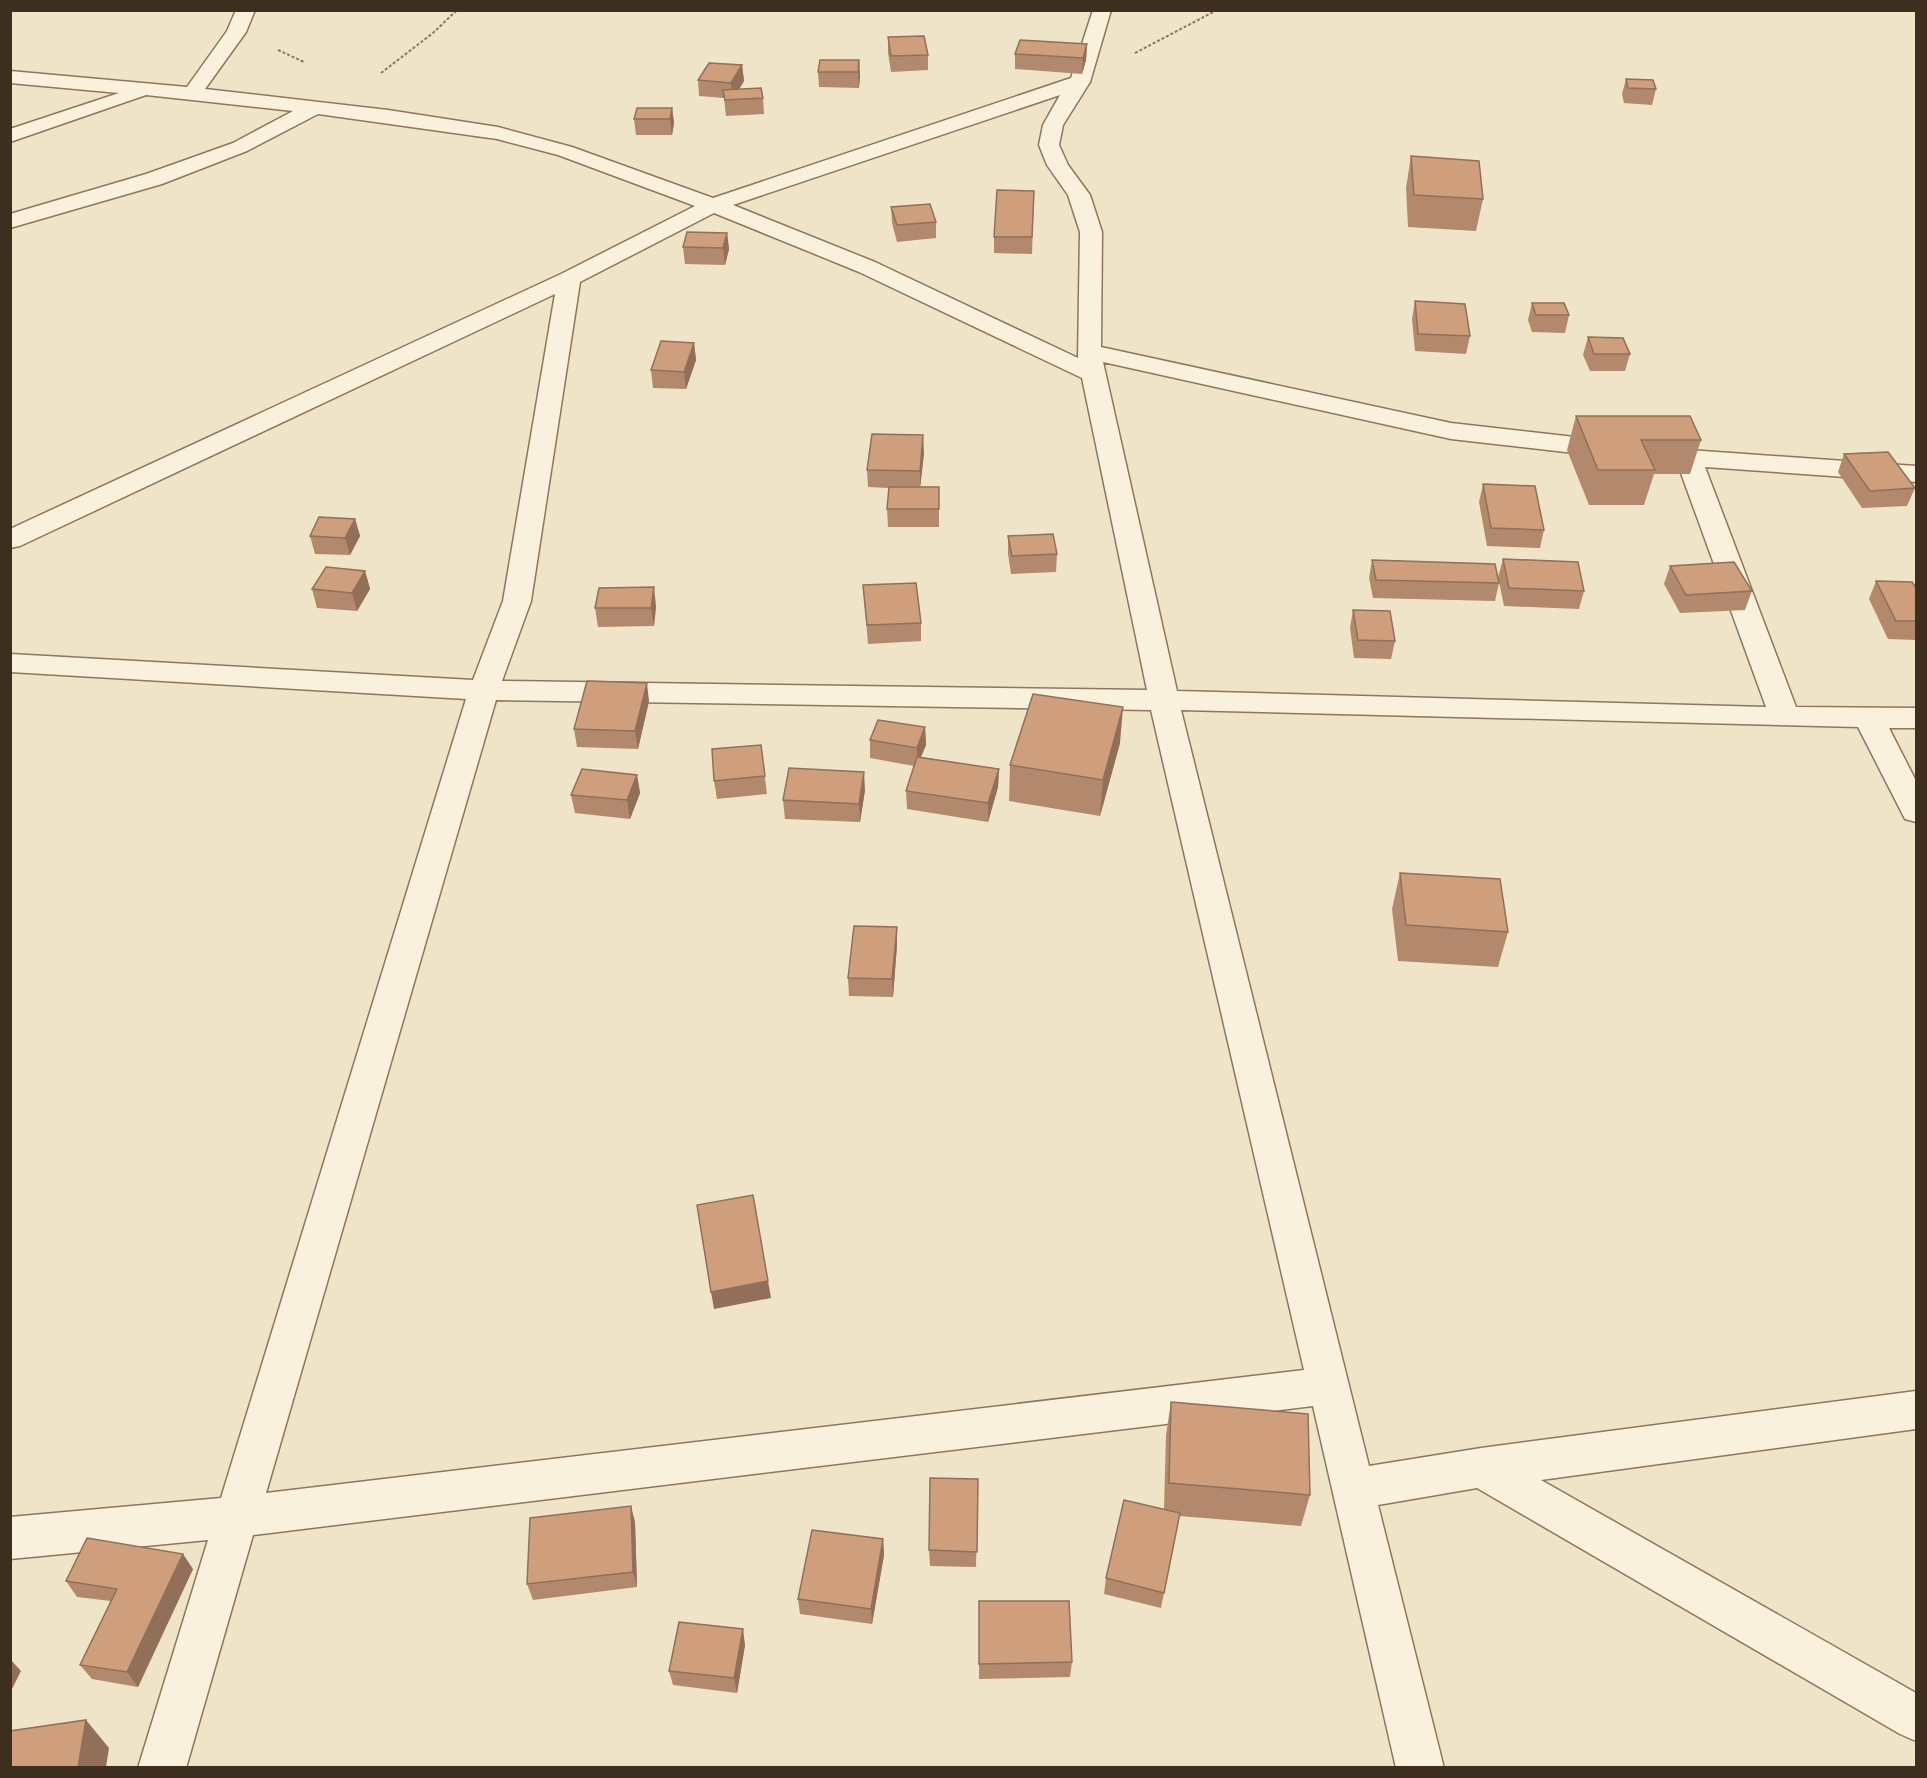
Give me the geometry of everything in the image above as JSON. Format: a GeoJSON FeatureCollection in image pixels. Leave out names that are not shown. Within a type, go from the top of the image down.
{"type":"FeatureCollection","features":[{"type":"Feature","properties":{"kind":"street"},"geometry":{"type":"LineString","coordinates":[[192,93],[236,32],[246,10]]}},
{"type":"Feature","properties":{"kind":"street"},"geometry":{"type":"LineString","coordinates":[[1102,10],[1080,82],[1053,125],[1049,145],[1058,165],[1079,195],[1091,232],[1091,363],[1164,700],[1420,1767]]}},
{"type":"Feature","properties":{"kind":"street"},"geometry":{"type":"LineString","coordinates":[[10,77],[192,93],[324,108],[498,133],[565,151],[713,205],[867,267],[1091,363],[1451,431],[1689,458],[1917,474]]}},
{"type":"Feature","properties":{"kind":"street"},"geometry":{"type":"LineString","coordinates":[[10,540],[188,454],[569,279],[713,205],[1080,82]]}},
{"type":"Feature","properties":{"kind":"street"},"geometry":{"type":"LineString","coordinates":[[10,136],[147,90]]}},
{"type":"Feature","properties":{"kind":"street"},"geometry":{"type":"LineString","coordinates":[[10,221],[154,179],[240,147],[324,108]]}},
{"type":"Feature","properties":{"kind":"street"},"geometry":{"type":"LineString","coordinates":[[162,1767],[484,690],[517,601],[569,279]]}},
{"type":"Feature","properties":{"kind":"street"},"geometry":{"type":"LineString","coordinates":[[1689,458],[1785,717]]}},
{"type":"Feature","properties":{"kind":"street"},"geometry":{"type":"LineString","coordinates":[[10,663],[484,690],[1164,700],[1785,717],[1917,718]]}},
{"type":"Feature","properties":{"kind":"street"},"geometry":{"type":"LineString","coordinates":[[1869,718],[1917,811]]}},
{"type":"Feature","properties":{"kind":"street"},"geometry":{"type":"LineString","coordinates":[[10,1538],[235,1518],[1328,1386]]}},
{"type":"Feature","properties":{"kind":"street"},"geometry":{"type":"LineString","coordinates":[[1353,1489],[1481,1468],[1917,1410]]}},
{"type":"Feature","properties":{"kind":"street"},"geometry":{"type":"LineString","coordinates":[[1481,1468],[1917,1718]]}},
{"type":"Feature","properties":{"kind":"path"},"geometry":{"type":"LineString","coordinates":[[324,108],[433,33],[457,10]]}},
{"type":"Feature","properties":{"kind":"path"},"geometry":{"type":"LineString","coordinates":[[1080,82],[1217,10]]}},
{"type":"Feature","properties":{"kind":"path"},"geometry":{"type":"LineString","coordinates":[[236,32],[309,64]]}},
{"type":"Feature","properties":{"kind":"building"},"geometry":{"type":"Polygon","coordinates":[[[924,36],[928,55],[891,56],[888,37],[924,36]]]}},
{"type":"Feature","properties":{"kind":"building"},"geometry":{"type":"Polygon","coordinates":[[[1020,40],[1087,44],[1083,58],[1015,54],[1020,40]]]}},
{"type":"Feature","properties":{"kind":"building"},"geometry":{"type":"Polygon","coordinates":[[[820,60],[859,60],[858,72],[818,72],[820,60]]]}},
{"type":"Feature","properties":{"kind":"building"},"geometry":{"type":"Polygon","coordinates":[[[709,63],[742,65],[731,83],[698,80],[709,63]]]}},
{"type":"Feature","properties":{"kind":"building"},"geometry":{"type":"Polygon","coordinates":[[[1626,79],[1653,80],[1656,89],[1628,88],[1626,79]]]}},
{"type":"Feature","properties":{"kind":"building"},"geometry":{"type":"Polygon","coordinates":[[[761,88],[763,98],[725,100],[723,90],[761,88]]]}},
{"type":"Feature","properties":{"kind":"building"},"geometry":{"type":"Polygon","coordinates":[[[637,108],[672,108],[670,119],[634,119],[637,108]]]}},
{"type":"Feature","properties":{"kind":"building"},"geometry":{"type":"Polygon","coordinates":[[[1411,156],[1479,161],[1483,199],[1414,195],[1411,156]]]}},
{"type":"Feature","properties":{"kind":"building"},"geometry":{"type":"Polygon","coordinates":[[[997,190],[1034,191],[1032,237],[994,237],[997,190]]]}},
{"type":"Feature","properties":{"kind":"building"},"geometry":{"type":"Polygon","coordinates":[[[930,204],[936,222],[897,225],[891,207],[930,204]]]}},
{"type":"Feature","properties":{"kind":"building"},"geometry":{"type":"Polygon","coordinates":[[[687,232],[727,233],[723,248],[683,247],[687,232]]]}},
{"type":"Feature","properties":{"kind":"building"},"geometry":{"type":"Polygon","coordinates":[[[1415,301],[1465,304],[1470,336],[1418,334],[1415,301]]]}},
{"type":"Feature","properties":{"kind":"building"},"geometry":{"type":"Polygon","coordinates":[[[1532,303],[1564,303],[1569,315],[1536,315],[1532,303]]]}},
{"type":"Feature","properties":{"kind":"building"},"geometry":{"type":"Polygon","coordinates":[[[1588,337],[1623,338],[1630,354],[1594,354],[1588,337]]]}},
{"type":"Feature","properties":{"kind":"building"},"geometry":{"type":"Polygon","coordinates":[[[661,341],[694,343],[684,372],[651,370],[661,341]]]}},
{"type":"Feature","properties":{"kind":"building"},"geometry":{"type":"Polygon","coordinates":[[[1576,416],[1690,416],[1701,440],[1641,440],[1655,470],[1598,470],[1576,416]]]}},
{"type":"Feature","properties":{"kind":"building"},"geometry":{"type":"Polygon","coordinates":[[[872,434],[923,435],[920,471],[867,470],[872,434]]]}},
{"type":"Feature","properties":{"kind":"building"},"geometry":{"type":"Polygon","coordinates":[[[1888,452],[1915,488],[1870,491],[1844,454],[1888,452]]]}},
{"type":"Feature","properties":{"kind":"building"},"geometry":{"type":"Polygon","coordinates":[[[1483,484],[1535,486],[1544,530],[1491,528],[1483,484]]]}},
{"type":"Feature","properties":{"kind":"building"},"geometry":{"type":"Polygon","coordinates":[[[889,487],[939,487],[939,509],[887,509],[889,487]]]}},
{"type":"Feature","properties":{"kind":"building"},"geometry":{"type":"Polygon","coordinates":[[[319,517],[355,519],[345,538],[310,536],[319,517]]]}},
{"type":"Feature","properties":{"kind":"building"},"geometry":{"type":"Polygon","coordinates":[[[1053,534],[1057,554],[1012,556],[1008,536],[1053,534]]]}},
{"type":"Feature","properties":{"kind":"building"},"geometry":{"type":"Polygon","coordinates":[[[1503,559],[1578,562],[1584,591],[1509,588],[1503,559]]]}},
{"type":"Feature","properties":{"kind":"building"},"geometry":{"type":"Polygon","coordinates":[[[1372,560],[1495,564],[1499,583],[1376,580],[1372,560]]]}},
{"type":"Feature","properties":{"kind":"building"},"geometry":{"type":"Polygon","coordinates":[[[1734,562],[1752,591],[1686,595],[1670,566],[1734,562]]]}},
{"type":"Feature","properties":{"kind":"building"},"geometry":{"type":"Polygon","coordinates":[[[326,567],[365,571],[352,593],[312,589],[326,567]]]}},
{"type":"Feature","properties":{"kind":"building"},"geometry":{"type":"Polygon","coordinates":[[[1876,581],[1912,582],[1917,589],[1917,621],[1896,621],[1876,581]]]}},
{"type":"Feature","properties":{"kind":"building"},"geometry":{"type":"Polygon","coordinates":[[[916,583],[921,623],[867,625],[863,585],[916,583]]]}},
{"type":"Feature","properties":{"kind":"building"},"geometry":{"type":"Polygon","coordinates":[[[654,587],[651,608],[595,608],[599,588],[654,587]]]}},
{"type":"Feature","properties":{"kind":"building"},"geometry":{"type":"Polygon","coordinates":[[[1353,610],[1390,611],[1395,641],[1358,640],[1353,610]]]}},
{"type":"Feature","properties":{"kind":"building"},"geometry":{"type":"Polygon","coordinates":[[[587,681],[647,683],[635,731],[574,729],[587,681]]]}},
{"type":"Feature","properties":{"kind":"building"},"geometry":{"type":"Polygon","coordinates":[[[1033,694],[1123,707],[1103,780],[1010,765],[1033,694]]]}},
{"type":"Feature","properties":{"kind":"building"},"geometry":{"type":"Polygon","coordinates":[[[878,720],[925,727],[917,748],[870,740],[878,720]]]}},
{"type":"Feature","properties":{"kind":"building"},"geometry":{"type":"Polygon","coordinates":[[[761,745],[765,776],[714,781],[712,749],[761,745]]]}},
{"type":"Feature","properties":{"kind":"building"},"geometry":{"type":"Polygon","coordinates":[[[917,757],[999,769],[988,803],[906,791],[917,757]]]}},
{"type":"Feature","properties":{"kind":"building"},"geometry":{"type":"Polygon","coordinates":[[[789,768],[864,772],[859,804],[783,800],[789,768]]]}},
{"type":"Feature","properties":{"kind":"building"},"geometry":{"type":"Polygon","coordinates":[[[582,769],[637,775],[627,800],[571,795],[582,769]]]}},
{"type":"Feature","properties":{"kind":"building"},"geometry":{"type":"Polygon","coordinates":[[[1400,873],[1500,879],[1508,932],[1406,925],[1400,873]]]}},
{"type":"Feature","properties":{"kind":"building"},"geometry":{"type":"Polygon","coordinates":[[[854,926],[897,927],[892,979],[848,978],[854,926]]]}},
{"type":"Feature","properties":{"kind":"building"},"geometry":{"type":"Polygon","coordinates":[[[753,1195],[768,1281],[711,1292],[697,1205],[753,1195]]]}},
{"type":"Feature","properties":{"kind":"building"},"geometry":{"type":"Polygon","coordinates":[[[1171,1402],[1308,1414],[1310,1495],[1169,1483],[1171,1402]]]}},
{"type":"Feature","properties":{"kind":"building"},"geometry":{"type":"Polygon","coordinates":[[[930,1478],[978,1479],[977,1552],[929,1550],[930,1478]]]}},
{"type":"Feature","properties":{"kind":"building"},"geometry":{"type":"Polygon","coordinates":[[[1124,1500],[1180,1513],[1164,1593],[1106,1578],[1124,1500]]]}},
{"type":"Feature","properties":{"kind":"building"},"geometry":{"type":"Polygon","coordinates":[[[631,1506],[633,1572],[527,1584],[530,1518],[631,1506]]]}},
{"type":"Feature","properties":{"kind":"building"},"geometry":{"type":"Polygon","coordinates":[[[812,1530],[883,1539],[871,1609],[798,1599],[812,1530]]]}},
{"type":"Feature","properties":{"kind":"building"},"geometry":{"type":"Polygon","coordinates":[[[87,1538],[183,1554],[127,1672],[80,1665],[117,1589],[66,1581],[87,1538]]]}},
{"type":"Feature","properties":{"kind":"building"},"geometry":{"type":"Polygon","coordinates":[[[979,1601],[1069,1601],[1072,1662],[979,1664],[979,1601]]]}},
{"type":"Feature","properties":{"kind":"building"},"geometry":{"type":"Polygon","coordinates":[[[679,1622],[743,1629],[734,1678],[669,1671],[679,1622]]]}},
{"type":"Feature","properties":{"kind":"building"},"geometry":{"type":"Polygon","coordinates":[[[86,1720],[78,1767],[10,1767],[10,1731],[86,1720]]]}}]}
